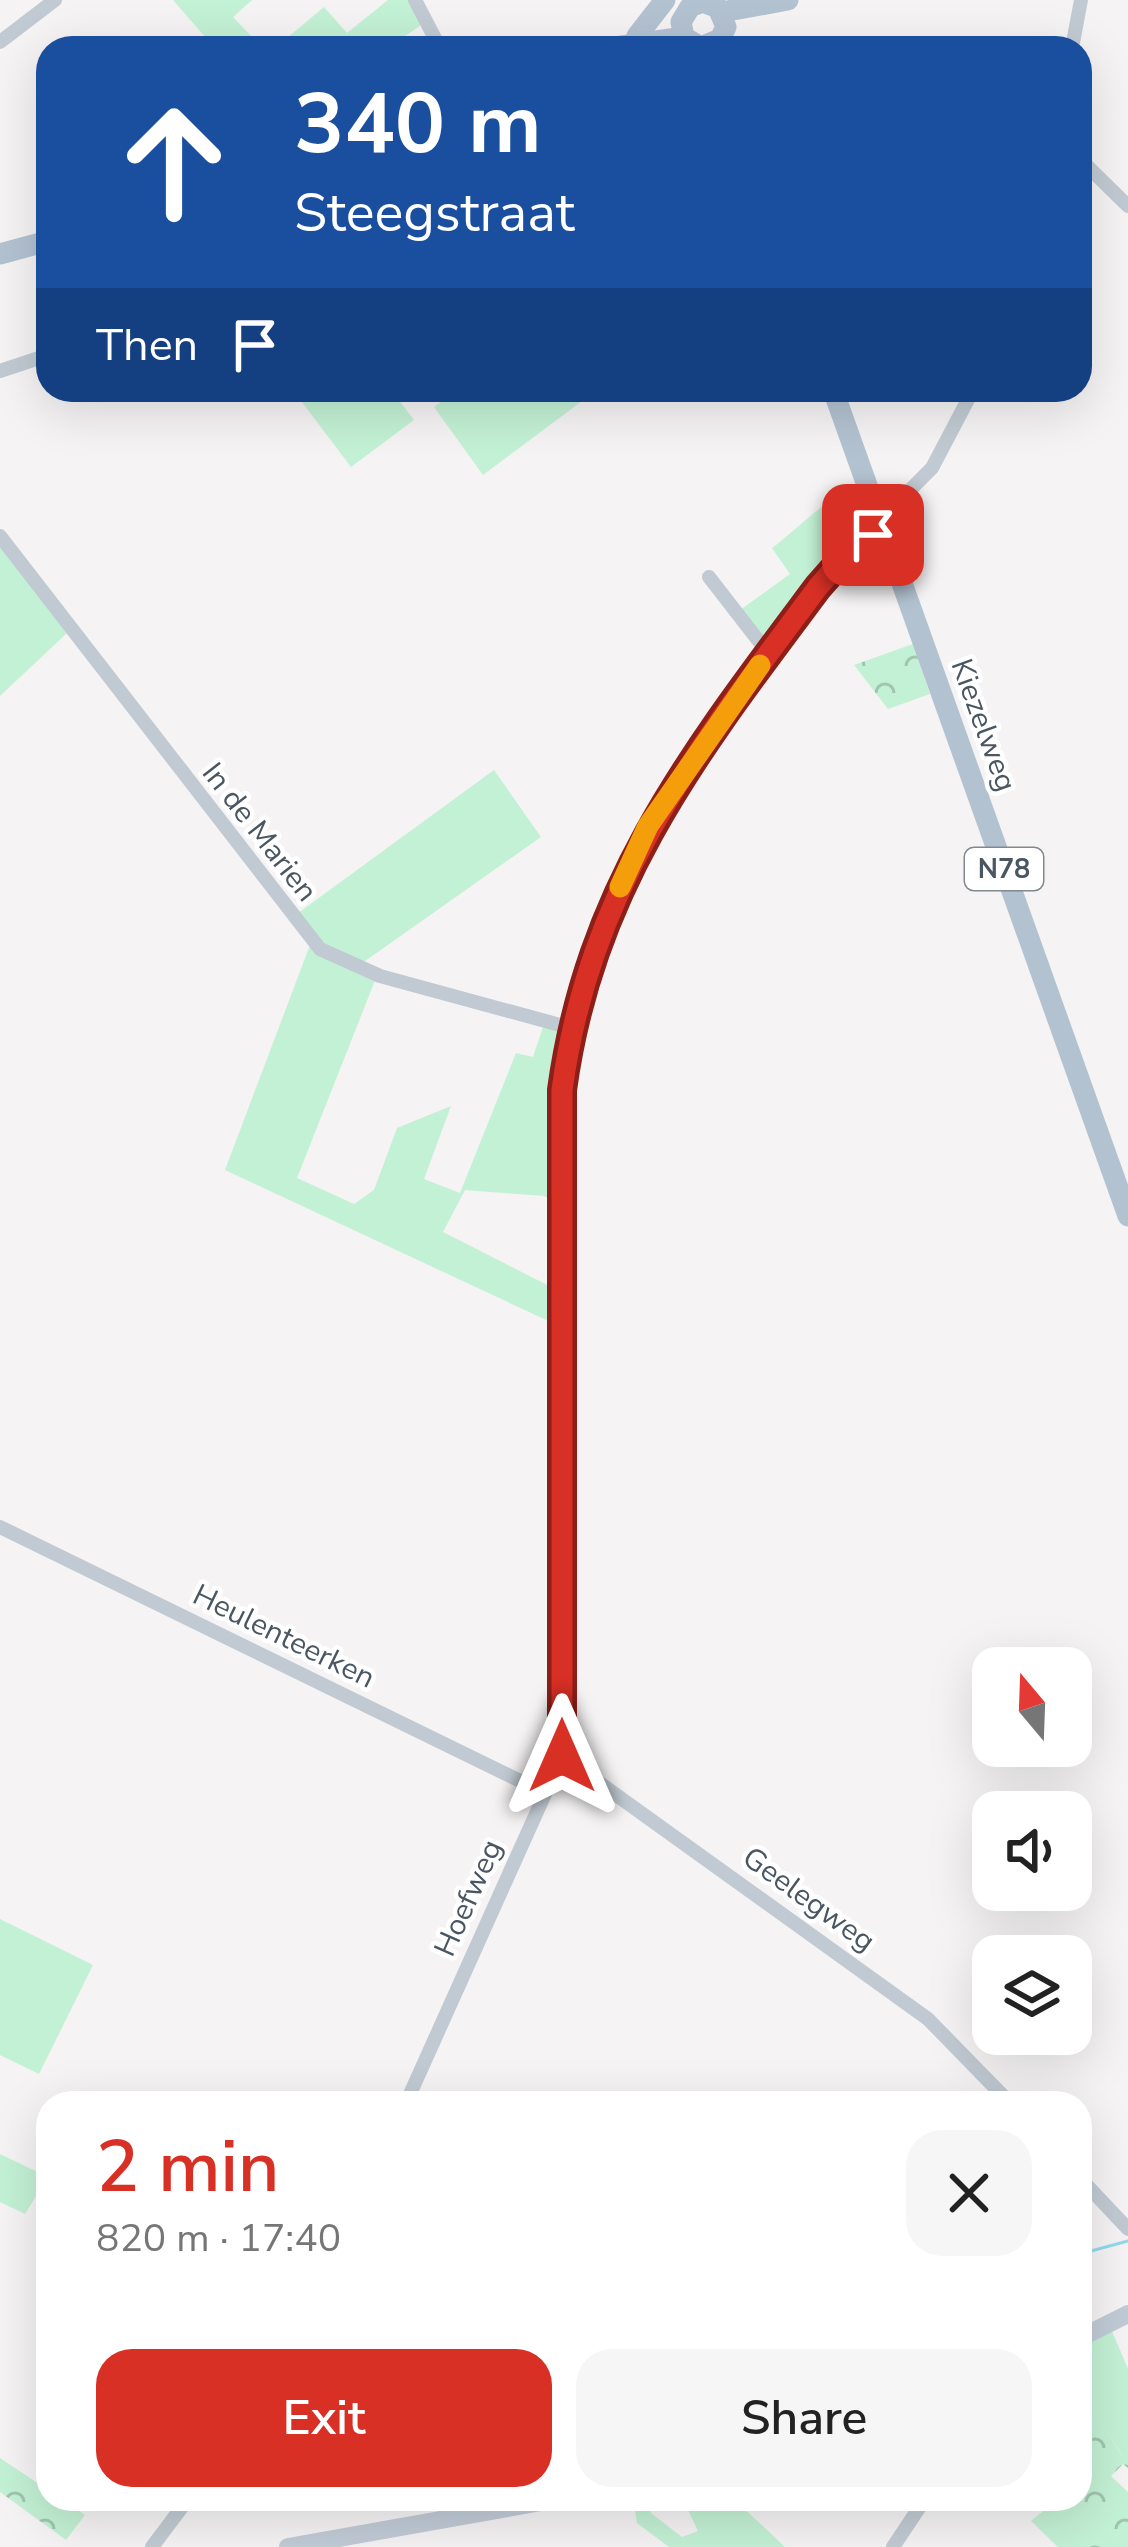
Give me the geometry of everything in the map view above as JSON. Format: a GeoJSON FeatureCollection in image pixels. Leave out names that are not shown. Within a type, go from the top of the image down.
{"type":"FeatureCollection","features":[{"type":"Feature","properties":{"kind":"main road"},"geometry":{"type":"LineString","coordinates":[[628,36],[665,0]]}},
{"type":"Feature","properties":{"kind":"main road"},"geometry":{"type":"LineString","coordinates":[[651,36],[781,2]]}},
{"type":"Feature","properties":{"kind":"main road"},"geometry":{"type":"LineString","coordinates":[[0,254],[36,244]]}},
{"type":"Feature","properties":{"kind":"main road","name":"Kiezelweg"},"geometry":{"type":"LineString","coordinates":[[836,402],[1122,1180],[1128,1216]]}},
{"type":"Feature","properties":{"kind":"street"},"geometry":{"type":"LineString","coordinates":[[0,42],[55,0]]}},
{"type":"Feature","properties":{"kind":"street"},"geometry":{"type":"LineString","coordinates":[[415,0],[434,36]]}},
{"type":"Feature","properties":{"kind":"street"},"geometry":{"type":"LineString","coordinates":[[1074,36],[1081,0]]}},
{"type":"Feature","properties":{"kind":"street"},"geometry":{"type":"LineString","coordinates":[[1092,171],[1128,206]]}},
{"type":"Feature","properties":{"kind":"street"},"geometry":{"type":"LineString","coordinates":[[0,371],[36,359]]}},
{"type":"Feature","properties":{"kind":"street","name":"Hoefweg"},"geometry":{"type":"LineString","coordinates":[[411,2091],[562,1756],[562,1090],[571,1028],[587,968],[648,826],[768,653],[848,553],[881,526],[932,468],[967,402]]}},
{"type":"Feature","properties":{"kind":"street","name":"In de Marien"},"geometry":{"type":"LineString","coordinates":[[0,536],[320,949],[380,976],[571,1028]]}},
{"type":"Feature","properties":{"kind":"street"},"geometry":{"type":"LineString","coordinates":[[710,577],[768,653]]}},
{"type":"Feature","properties":{"kind":"street","name":"Heulenteerken"},"geometry":{"type":"LineString","coordinates":[[0,1527],[545,1793]]}},
{"type":"Feature","properties":{"kind":"street","name":"Geelegweg"},"geometry":{"type":"LineString","coordinates":[[562,1756],[913,2008],[998,2091]]}},
{"type":"Feature","properties":{"kind":"street"},"geometry":{"type":"LineString","coordinates":[[1092,2190],[1128,2229]]}},
{"type":"Feature","properties":{"kind":"street"},"geometry":{"type":"LineString","coordinates":[[1092,2332],[1128,2314]]}},
{"type":"Feature","properties":{"kind":"street"},"geometry":{"type":"LineString","coordinates":[[152,2547],[179,2511]]}},
{"type":"Feature","properties":{"kind":"street"},"geometry":{"type":"LineString","coordinates":[[288,2547],[490,2511]]}},
{"type":"Feature","properties":{"kind":"street"},"geometry":{"type":"LineString","coordinates":[[893,2547],[917,2511]]}},
{"type":"Feature","properties":{"kind":"green space"},"geometry":{"type":"Polygon","coordinates":[[[173,0],[252,0],[233,17],[251,36],[204,36],[173,0]]]}},
{"type":"Feature","properties":{"kind":"green space"},"geometry":{"type":"Polygon","coordinates":[[[388,0],[411,0],[424,23],[405,36],[289,36],[324,7],[347,33],[388,0]]]}},
{"type":"Feature","properties":{"kind":"green space"},"geometry":{"type":"Polygon","coordinates":[[[302,402],[400,402],[414,420],[351,467],[302,402]]]}},
{"type":"Feature","properties":{"kind":"green space"},"geometry":{"type":"Polygon","coordinates":[[[441,402],[581,402],[483,475],[434,407],[441,402]]]}},
{"type":"Feature","properties":{"kind":"green space"},"geometry":{"type":"Polygon","coordinates":[[[853,488],[870,531],[775,637],[764,638],[740,610],[790,574],[772,548],[824,505],[853,488]]]}},
{"type":"Feature","properties":{"kind":"green space"},"geometry":{"type":"Polygon","coordinates":[[[0,545],[67,633],[0,696],[0,545]]]}},
{"type":"Feature","properties":{"kind":"green space"},"geometry":{"type":"Polygon","coordinates":[[[913,644],[930,694],[888,709],[854,665],[913,644]]]}},
{"type":"Feature","properties":{"kind":"green space"},"geometry":{"type":"Polygon","coordinates":[[[494,770],[541,837],[358,966],[337,957],[294,916],[494,770]]]}},
{"type":"Feature","properties":{"kind":"green space"},"geometry":{"type":"Polygon","coordinates":[[[310,945],[330,961],[376,978],[297,1178],[354,1204],[374,1190],[397,1128],[451,1106],[424,1179],[460,1193],[516,1053],[533,1057],[544,1024],[564,1035],[558,1204],[544,1196],[465,1190],[443,1232],[559,1291],[559,1326],[225,1170],[310,945]]]}},
{"type":"Feature","properties":{"kind":"green space"},"geometry":{"type":"Polygon","coordinates":[[[0,1919],[93,1965],[39,2074],[0,2055],[0,1919]]]}},
{"type":"Feature","properties":{"kind":"green space"},"geometry":{"type":"Polygon","coordinates":[[[0,2154],[36,2171],[36,2196],[25,2214],[0,2202],[0,2154]]]}},
{"type":"Feature","properties":{"kind":"green space"},"geometry":{"type":"Polygon","coordinates":[[[1111,2329],[1128,2369],[1128,2452],[1123,2457],[1092,2405],[1092,2338],[1111,2329]]]}},
{"type":"Feature","properties":{"kind":"green space"},"geometry":{"type":"Polygon","coordinates":[[[1092,2404],[1122,2456],[1128,2452],[1128,2468],[1123,2464],[1111,2476],[1128,2492],[1128,2547],[1084,2547],[1083,2511],[1092,2511],[1092,2404]]]}},
{"type":"Feature","properties":{"kind":"green space"},"geometry":{"type":"Polygon","coordinates":[[[0,2458],[36,2482],[36,2511],[85,2515],[66,2540],[0,2492],[0,2458]]]}},
{"type":"Feature","properties":{"kind":"green space"},"geometry":{"type":"Polygon","coordinates":[[[635,2511],[651,2511],[682,2537],[698,2531],[688,2511],[747,2511],[785,2547],[669,2547],[637,2523],[635,2511]]]}},
{"type":"Feature","properties":{"kind":"green space"},"geometry":{"type":"Polygon","coordinates":[[[1043,2511],[1086,2511],[1084,2547],[1058,2547],[1031,2521],[1043,2511]]]}},
{"type":"Feature","properties":{"kind":"waterway"},"geometry":{"type":"LineString","coordinates":[[1092,2251],[1128,2241]]}},
{"type":"Feature","properties":{"kind":"slow traffic"},"geometry":{"type":"LineString","coordinates":[[620,887],[648,826],[760,665]]}},
{"type":"Feature","properties":{"kind":"route"},"geometry":{"type":"LineString","coordinates":[[562,1756],[562,1090],[571,1028],[587,968],[648,826],[818,587],[848,553],[873,535]]}}]}
